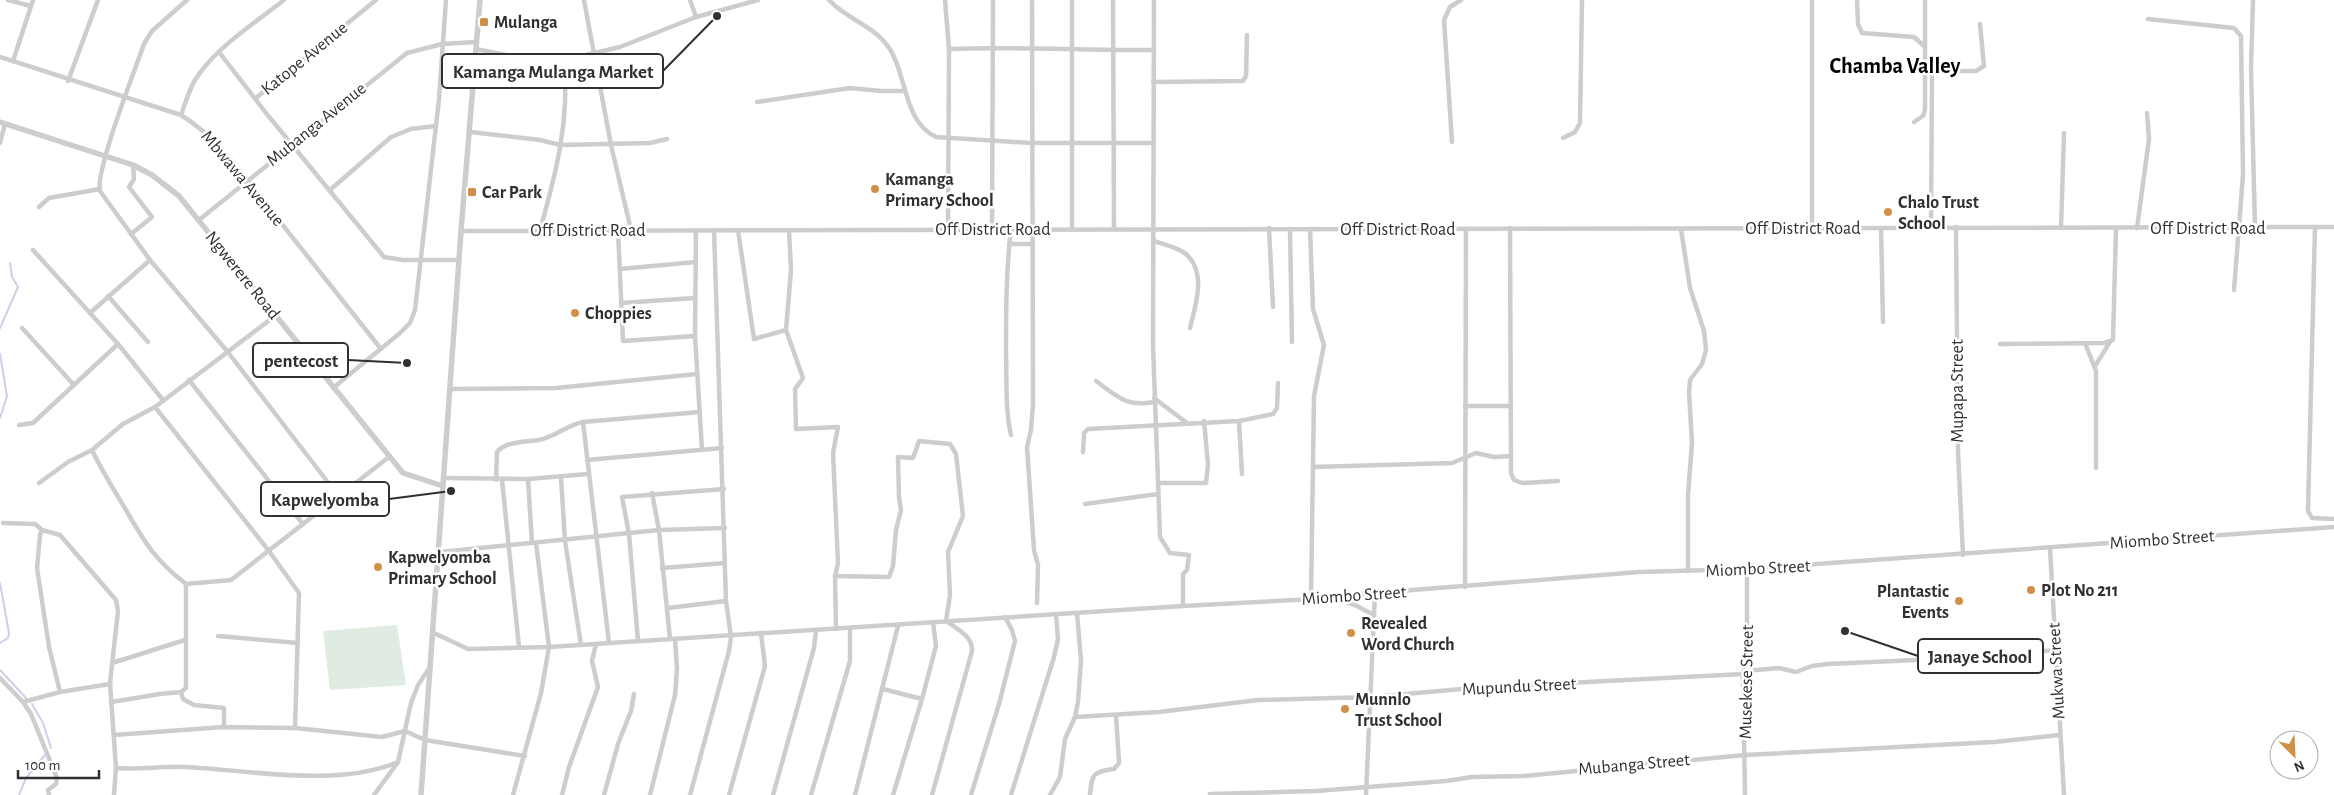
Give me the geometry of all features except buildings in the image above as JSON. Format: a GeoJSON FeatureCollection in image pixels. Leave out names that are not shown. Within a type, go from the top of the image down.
{"type":"FeatureCollection","features":[{"type":"Feature","properties":{"kind":"street"},"geometry":{"type":"LineString","coordinates":[[8,0],[31,6]]}},
{"type":"Feature","properties":{"kind":"street"},"geometry":{"type":"LineString","coordinates":[[13,61],[33,0]]}},
{"type":"Feature","properties":{"kind":"street"},"geometry":{"type":"LineString","coordinates":[[68,81],[98,0]]}},
{"type":"Feature","properties":{"kind":"street"},"geometry":{"type":"LineString","coordinates":[[187,0],[152,31],[144,44],[124,98],[106,156],[100,189],[150,260],[227,351],[330,485],[335,499]]}},
{"type":"Feature","properties":{"kind":"street"},"geometry":{"type":"LineString","coordinates":[[181,115],[194,81],[219,52],[284,0]]}},
{"type":"Feature","properties":{"kind":"street","name":"Katope Avenue"},"geometry":{"type":"LineString","coordinates":[[256,98],[376,0]]}},
{"type":"Feature","properties":{"kind":"street"},"geometry":{"type":"LineString","coordinates":[[333,388],[410,323],[415,310],[422,260],[446,0]]}},
{"type":"Feature","properties":{"kind":"street"},"geometry":{"type":"LineString","coordinates":[[422,794],[461,231],[480,0]]}},
{"type":"Feature","properties":{"kind":"street"},"geometry":{"type":"LineString","coordinates":[[584,0],[631,230]]}},
{"type":"Feature","properties":{"kind":"street"},"geometry":{"type":"LineString","coordinates":[[690,0],[696,17]]}},
{"type":"Feature","properties":{"kind":"street","name":"Mubanga Avenue"},"geometry":{"type":"LineString","coordinates":[[198,220],[397,59],[416,49],[442,44],[476,46],[521,58],[564,60],[636,42],[696,17],[758,0]]}},
{"type":"Feature","properties":{"kind":"street"},"geometry":{"type":"LineString","coordinates":[[829,0],[841,11],[880,37],[897,61],[904,91],[922,127],[936,137],[993,141],[1153,143]]}},
{"type":"Feature","properties":{"kind":"street"},"geometry":{"type":"LineString","coordinates":[[945,0],[949,49],[948,229]]}},
{"type":"Feature","properties":{"kind":"street"},"geometry":{"type":"LineString","coordinates":[[992,229],[993,0]]}},
{"type":"Feature","properties":{"kind":"street"},"geometry":{"type":"LineString","coordinates":[[1032,0],[1033,404],[1032,430],[1027,447],[1034,550],[1038,565],[1037,603]]}},
{"type":"Feature","properties":{"kind":"street"},"geometry":{"type":"LineString","coordinates":[[1072,0],[1072,228]]}},
{"type":"Feature","properties":{"kind":"street"},"geometry":{"type":"LineString","coordinates":[[1113,0],[1114,229]]}},
{"type":"Feature","properties":{"kind":"street"},"geometry":{"type":"LineString","coordinates":[[1154,0],[1154,400],[1160,541],[1170,553],[1188,556],[1187,570],[1183,574],[1183,606]]}},
{"type":"Feature","properties":{"kind":"street"},"geometry":{"type":"LineString","coordinates":[[1452,142],[1444,20],[1450,7],[1461,0]]}},
{"type":"Feature","properties":{"kind":"street"},"geometry":{"type":"LineString","coordinates":[[1563,138],[1575,132],[1580,123],[1582,0]]}},
{"type":"Feature","properties":{"kind":"street"},"geometry":{"type":"LineString","coordinates":[[1812,0],[1812,228]]}},
{"type":"Feature","properties":{"kind":"street"},"geometry":{"type":"LineString","coordinates":[[1857,0],[1858,24],[1862,33],[1914,37],[1924,46]]}},
{"type":"Feature","properties":{"kind":"street"},"geometry":{"type":"LineString","coordinates":[[1914,122],[1923,116],[1925,110],[1924,0]]}},
{"type":"Feature","properties":{"kind":"street"},"geometry":{"type":"LineString","coordinates":[[2253,0],[2250,70],[2255,228]]}},
{"type":"Feature","properties":{"kind":"street"},"geometry":{"type":"LineString","coordinates":[[2148,19],[2234,28],[2240,34],[2243,132],[2240,228],[2234,290]]}},
{"type":"Feature","properties":{"kind":"street"},"geometry":{"type":"LineString","coordinates":[[1931,228],[1932,71],[1976,72],[1984,66],[1980,24]]}},
{"type":"Feature","properties":{"kind":"street"},"geometry":{"type":"LineString","coordinates":[[1153,82],[1243,81],[1246,76],[1247,35]]}},
{"type":"Feature","properties":{"kind":"street"},"geometry":{"type":"LineString","coordinates":[[949,49],[1032,47],[1114,51],[1154,50]]}},
{"type":"Feature","properties":{"kind":"street"},"geometry":{"type":"LineString","coordinates":[[219,52],[384,257],[392,260],[459,260]]}},
{"type":"Feature","properties":{"kind":"street","name":"Mbwawa Avenue"},"geometry":{"type":"LineString","coordinates":[[0,57],[68,81],[181,115],[210,135],[381,349]]}},
{"type":"Feature","properties":{"kind":"street"},"geometry":{"type":"LineString","coordinates":[[540,230],[562,145],[566,109],[564,60]]}},
{"type":"Feature","properties":{"kind":"street"},"geometry":{"type":"LineString","coordinates":[[757,102],[850,88],[881,92],[904,91]]}},
{"type":"Feature","properties":{"kind":"street"},"geometry":{"type":"LineString","coordinates":[[2138,228],[2148,139],[2147,113]]}},
{"type":"Feature","properties":{"kind":"street"},"geometry":{"type":"LineString","coordinates":[[0,143],[3,123]]}},
{"type":"Feature","properties":{"kind":"street","name":"Ngwerere Road"},"geometry":{"type":"LineString","coordinates":[[3,123],[134,165],[168,185],[404,473],[443,486]]}},
{"type":"Feature","properties":{"kind":"street"},"geometry":{"type":"LineString","coordinates":[[330,190],[391,137],[411,129],[435,126]]}},
{"type":"Feature","properties":{"kind":"street"},"geometry":{"type":"LineString","coordinates":[[470,132],[540,140],[562,145],[612,144],[667,139]]}},
{"type":"Feature","properties":{"kind":"street"},"geometry":{"type":"LineString","coordinates":[[2061,228],[2064,133]]}},
{"type":"Feature","properties":{"kind":"street"},"geometry":{"type":"LineString","coordinates":[[131,234],[152,217],[129,187],[134,179],[134,165]]}},
{"type":"Feature","properties":{"kind":"street"},"geometry":{"type":"LineString","coordinates":[[39,207],[49,198],[100,189]]}},
{"type":"Feature","properties":{"kind":"street","name":"Mupapa Street"},"geometry":{"type":"LineString","coordinates":[[1956,227],[1958,452],[1963,555]]}},
{"type":"Feature","properties":{"kind":"street"},"geometry":{"type":"LineString","coordinates":[[2315,227],[2308,511],[2312,518],[2334,519]]}},
{"type":"Feature","properties":{"kind":"street","name":"Off District Road"},"geometry":{"type":"LineString","coordinates":[[461,231],[1072,228],[2334,227]]}},
{"type":"Feature","properties":{"kind":"street"},"geometry":{"type":"LineString","coordinates":[[1269,228],[1273,308]]}},
{"type":"Feature","properties":{"kind":"street"},"geometry":{"type":"LineString","coordinates":[[1510,228],[1511,473],[1516,481],[1536,484],[1558,481]]}},
{"type":"Feature","properties":{"kind":"street"},"geometry":{"type":"LineString","coordinates":[[1880,228],[1883,322]]}},
{"type":"Feature","properties":{"kind":"street"},"geometry":{"type":"LineString","coordinates":[[2095,366],[2114,337],[2116,228]]}},
{"type":"Feature","properties":{"kind":"street"},"geometry":{"type":"LineString","coordinates":[[1011,229],[1007,274],[1007,414],[1011,435]]}},
{"type":"Feature","properties":{"kind":"street"},"geometry":{"type":"LineString","coordinates":[[1290,229],[1292,342]]}},
{"type":"Feature","properties":{"kind":"street"},"geometry":{"type":"LineString","coordinates":[[1310,229],[1313,309],[1324,344],[1314,396],[1311,598]]}},
{"type":"Feature","properties":{"kind":"street"},"geometry":{"type":"LineString","coordinates":[[1465,587],[1466,229]]}},
{"type":"Feature","properties":{"kind":"street"},"geometry":{"type":"LineString","coordinates":[[1681,229],[1690,288],[1704,331],[1706,350],[1702,364],[1690,380],[1689,392],[1692,442],[1688,495],[1688,571]]}},
{"type":"Feature","properties":{"kind":"street"},"geometry":{"type":"LineString","coordinates":[[618,230],[623,341],[695,336]]}},
{"type":"Feature","properties":{"kind":"street"},"geometry":{"type":"LineString","coordinates":[[696,230],[695,336],[702,450]]}},
{"type":"Feature","properties":{"kind":"street"},"geometry":{"type":"LineString","coordinates":[[690,795],[731,637],[726,602],[724,489],[714,230]]}},
{"type":"Feature","properties":{"kind":"street"},"geometry":{"type":"LineString","coordinates":[[738,230],[754,339],[786,330]]}},
{"type":"Feature","properties":{"kind":"street"},"geometry":{"type":"LineString","coordinates":[[789,230],[791,270],[786,330],[803,378],[795,389],[796,429],[838,427],[834,453],[838,563],[835,576],[836,629]]}},
{"type":"Feature","properties":{"kind":"street"},"geometry":{"type":"LineString","coordinates":[[1154,241],[1181,251],[1189,257],[1195,268],[1199,285],[1190,328]]}},
{"type":"Feature","properties":{"kind":"street"},"geometry":{"type":"LineString","coordinates":[[1009,244],[1032,244]]}},
{"type":"Feature","properties":{"kind":"street"},"geometry":{"type":"LineString","coordinates":[[33,250],[118,344],[163,400]]}},
{"type":"Feature","properties":{"kind":"street"},"geometry":{"type":"LineString","coordinates":[[90,313],[150,260]]}},
{"type":"Feature","properties":{"kind":"street"},"geometry":{"type":"LineString","coordinates":[[620,269],[696,262]]}},
{"type":"Feature","properties":{"kind":"street"},"geometry":{"type":"LineString","coordinates":[[108,296],[148,342]]}},
{"type":"Feature","properties":{"kind":"street"},"geometry":{"type":"LineString","coordinates":[[621,303],[695,298]]}},
{"type":"Feature","properties":{"kind":"street"},"geometry":{"type":"LineString","coordinates":[[39,483],[68,462],[92,450],[122,424],[155,407],[275,316]]}},
{"type":"Feature","properties":{"kind":"street"},"geometry":{"type":"LineString","coordinates":[[22,328],[74,385]]}},
{"type":"Feature","properties":{"kind":"street"},"geometry":{"type":"LineString","coordinates":[[2000,344],[2110,342]]}},
{"type":"Feature","properties":{"kind":"street"},"geometry":{"type":"LineString","coordinates":[[2085,343],[2095,366],[2096,468]]}},
{"type":"Feature","properties":{"kind":"street"},"geometry":{"type":"LineString","coordinates":[[19,425],[34,423],[118,344]]}},
{"type":"Feature","properties":{"kind":"street"},"geometry":{"type":"LineString","coordinates":[[450,389],[556,388],[697,374]]}},
{"type":"Feature","properties":{"kind":"street"},"geometry":{"type":"LineString","coordinates":[[189,380],[303,524]]}},
{"type":"Feature","properties":{"kind":"street"},"geometry":{"type":"LineString","coordinates":[[1096,381],[1124,402],[1134,404],[1154,400],[1187,423]]}},
{"type":"Feature","properties":{"kind":"street"},"geometry":{"type":"LineString","coordinates":[[1083,452],[1084,432],[1088,429],[1156,427],[1239,420],[1259,418],[1276,412],[1278,383]]}},
{"type":"Feature","properties":{"kind":"street"},"geometry":{"type":"LineString","coordinates":[[1465,406],[1510,406]]}},
{"type":"Feature","properties":{"kind":"street"},"geometry":{"type":"LineString","coordinates":[[155,407],[269,551],[299,593],[295,728]]}},
{"type":"Feature","properties":{"kind":"street"},"geometry":{"type":"LineString","coordinates":[[496,480],[497,452],[500,448],[546,438],[566,427],[583,422],[700,412]]}},
{"type":"Feature","properties":{"kind":"street"},"geometry":{"type":"LineString","coordinates":[[1239,420],[1242,474]]}},
{"type":"Feature","properties":{"kind":"street"},"geometry":{"type":"LineString","coordinates":[[583,422],[609,643]]}},
{"type":"Feature","properties":{"kind":"street"},"geometry":{"type":"LineString","coordinates":[[1158,483],[1206,484],[1208,456],[1204,422]]}},
{"type":"Feature","properties":{"kind":"street"},"geometry":{"type":"LineString","coordinates":[[835,576],[889,577],[893,566],[896,530],[901,510],[898,458],[913,458],[919,441],[950,444],[956,454],[963,516],[948,552],[950,595],[946,621],[968,637],[971,641],[972,651],[932,795]]}},
{"type":"Feature","properties":{"kind":"street"},"geometry":{"type":"LineString","coordinates":[[587,460],[722,448]]}},
{"type":"Feature","properties":{"kind":"street"},"geometry":{"type":"LineString","coordinates":[[92,450],[106,479],[144,542],[186,584],[231,580],[389,456]]}},
{"type":"Feature","properties":{"kind":"street"},"geometry":{"type":"LineString","coordinates":[[1313,467],[1452,463],[1476,452],[1494,457],[1511,456]]}},
{"type":"Feature","properties":{"kind":"street"},"geometry":{"type":"LineString","coordinates":[[444,478],[502,480],[588,474]]}},
{"type":"Feature","properties":{"kind":"street"},"geometry":{"type":"LineString","coordinates":[[561,477],[565,541],[581,645]]}},
{"type":"Feature","properties":{"kind":"street"},"geometry":{"type":"LineString","coordinates":[[513,795],[545,676],[549,647],[534,543],[528,479]]}},
{"type":"Feature","properties":{"kind":"street"},"geometry":{"type":"LineString","coordinates":[[502,480],[507,546],[519,647]]}},
{"type":"Feature","properties":{"kind":"street"},"geometry":{"type":"LineString","coordinates":[[330,485],[345,491]]}},
{"type":"Feature","properties":{"kind":"street"},"geometry":{"type":"LineString","coordinates":[[638,641],[629,534],[622,497],[652,493],[724,489]]}},
{"type":"Feature","properties":{"kind":"street"},"geometry":{"type":"LineString","coordinates":[[650,795],[675,695],[677,670],[662,568],[660,530],[652,493]]}},
{"type":"Feature","properties":{"kind":"street"},"geometry":{"type":"LineString","coordinates":[[1085,504],[1158,494]]}},
{"type":"Feature","properties":{"kind":"street"},"geometry":{"type":"LineString","coordinates":[[2,523],[35,524],[42,530],[60,535],[116,600],[118,611],[110,684],[116,768],[114,795]]}},
{"type":"Feature","properties":{"kind":"street","name":"Miombo Street"},"geometry":{"type":"LineString","coordinates":[[434,633],[468,649],[549,647],[731,637],[761,633],[898,626],[1005,617],[1333,598],[1640,572],[1747,569],[1963,555],[2334,527]]}},
{"type":"Feature","properties":{"kind":"street"},"geometry":{"type":"LineString","coordinates":[[440,552],[660,530],[725,528]]}},
{"type":"Feature","properties":{"kind":"street"},"geometry":{"type":"LineString","coordinates":[[42,530],[37,568],[42,588],[48,647],[60,692]]}},
{"type":"Feature","properties":{"kind":"street","name":"Mukwa Street"},"geometry":{"type":"LineString","coordinates":[[2050,548],[2059,735],[2064,795]]}},
{"type":"Feature","properties":{"kind":"street"},"geometry":{"type":"LineString","coordinates":[[662,568],[725,563]]}},
{"type":"Feature","properties":{"kind":"street","name":"Musekese Street"},"geometry":{"type":"LineString","coordinates":[[1745,795],[1744,673],[1747,658],[1747,569]]}},
{"type":"Feature","properties":{"kind":"street"},"geometry":{"type":"LineString","coordinates":[[111,702],[182,692],[186,688],[186,584]]}},
{"type":"Feature","properties":{"kind":"street"},"geometry":{"type":"LineString","coordinates":[[1366,795],[1372,697],[1370,669],[1375,593]]}},
{"type":"Feature","properties":{"kind":"street"},"geometry":{"type":"LineString","coordinates":[[1333,598],[1357,606],[1374,615]]}},
{"type":"Feature","properties":{"kind":"street"},"geometry":{"type":"LineString","coordinates":[[668,608],[726,602]]}},
{"type":"Feature","properties":{"kind":"street"},"geometry":{"type":"LineString","coordinates":[[1050,795],[1060,777],[1065,739],[1075,717],[1081,661],[1077,613]]}},
{"type":"Feature","properties":{"kind":"street"},"geometry":{"type":"LineString","coordinates":[[1011,795],[1054,657],[1058,639],[1056,614]]}},
{"type":"Feature","properties":{"kind":"street"},"geometry":{"type":"LineString","coordinates":[[971,795],[999,704],[1015,641],[1005,617]]}},
{"type":"Feature","properties":{"kind":"street"},"geometry":{"type":"LineString","coordinates":[[893,795],[936,646],[933,622]]}},
{"type":"Feature","properties":{"kind":"street"},"geometry":{"type":"LineString","coordinates":[[855,795],[884,689],[898,626]]}},
{"type":"Feature","properties":{"kind":"street"},"geometry":{"type":"LineString","coordinates":[[811,795],[850,661],[850,628]]}},
{"type":"Feature","properties":{"kind":"street"},"geometry":{"type":"LineString","coordinates":[[773,795],[814,648],[816,630]]}},
{"type":"Feature","properties":{"kind":"street"},"geometry":{"type":"LineString","coordinates":[[730,795],[765,666],[761,633]]}},
{"type":"Feature","properties":{"kind":"street"},"geometry":{"type":"LineString","coordinates":[[218,636],[298,643]]}},
{"type":"Feature","properties":{"kind":"street"},"geometry":{"type":"LineString","coordinates":[[112,663],[185,640]]}},
{"type":"Feature","properties":{"kind":"street"},"geometry":{"type":"LineString","coordinates":[[562,795],[569,767],[598,687],[592,661],[596,644]]}},
{"type":"Feature","properties":{"kind":"street","name":"Mupundu Street"},"geometry":{"type":"LineString","coordinates":[[1075,717],[1198,708],[1258,700],[1372,697],[1473,688],[1744,673],[1779,668],[1796,672],[1812,666],[1827,664],[1984,657],[2055,650]]}},
{"type":"Feature","properties":{"kind":"street"},"geometry":{"type":"LineString","coordinates":[[374,795],[398,762],[418,685],[431,666]]}},
{"type":"Feature","properties":{"kind":"street"},"geometry":{"type":"LineString","coordinates":[[0,678],[23,702],[39,729],[57,778],[56,784],[48,790],[49,795]]}},
{"type":"Feature","properties":{"kind":"street"},"geometry":{"type":"LineString","coordinates":[[23,702],[60,692],[110,684]]}},
{"type":"Feature","properties":{"kind":"street"},"geometry":{"type":"LineString","coordinates":[[884,689],[922,699]]}},
{"type":"Feature","properties":{"kind":"street"},"geometry":{"type":"LineString","coordinates":[[182,692],[183,699],[189,703],[224,708],[224,727]]}},
{"type":"Feature","properties":{"kind":"street"},"geometry":{"type":"LineString","coordinates":[[604,795],[618,744],[631,711],[634,694]]}},
{"type":"Feature","properties":{"kind":"street"},"geometry":{"type":"LineString","coordinates":[[1090,795],[1094,775],[1098,771],[1114,769],[1119,763],[1116,715]]}},
{"type":"Feature","properties":{"kind":"street"},"geometry":{"type":"LineString","coordinates":[[114,735],[224,727],[295,728],[382,737],[405,731],[425,740],[525,756]]}},
{"type":"Feature","properties":{"kind":"street","name":"Mubanga Street"},"geometry":{"type":"LineString","coordinates":[[1210,794],[1367,787],[1446,781],[1472,777],[1524,776],[1745,755],[1994,742],[2059,735]]}},
{"type":"Feature","properties":{"kind":"street"},"geometry":{"type":"LineString","coordinates":[[116,768],[180,767],[338,775],[367,772],[398,762]]}},
{"type":"Feature","properties":{"kind":"shaded area"},"geometry":{"type":"Polygon","coordinates":[[[397,625],[406,685],[330,690],[323,631],[397,625]]]}},
{"type":"Feature","properties":{"kind":"waterway"},"geometry":{"type":"LineString","coordinates":[[0,328],[18,287],[12,277],[10,263]]}},
{"type":"Feature","properties":{"kind":"waterway"},"geometry":{"type":"LineString","coordinates":[[0,354],[7,396],[0,418]]}},
{"type":"Feature","properties":{"kind":"waterway"},"geometry":{"type":"LineString","coordinates":[[0,583],[9,633],[8,638],[0,643]]}},
{"type":"Feature","properties":{"kind":"waterway"},"geometry":{"type":"LineString","coordinates":[[0,670],[26,698]]}},
{"type":"Feature","properties":{"kind":"waterway"},"geometry":{"type":"LineString","coordinates":[[32,704],[43,723],[51,748]]}},
{"type":"Feature","properties":{"kind":"waterway"},"geometry":{"type":"LineString","coordinates":[[19,795],[26,778],[45,755]]}},
{"type":"Feature","properties":{"kind":"place","name":"Kamanga Mulanga Market"},"geometry":{"type":"Point","coordinates":[717,16]}},
{"type":"Feature","properties":{"kind":"place","name":"Mulanga"},"geometry":{"type":"Point","coordinates":[484,22]}},
{"type":"Feature","properties":{"kind":"place","name":"Kamanga Primary School"},"geometry":{"type":"Point","coordinates":[875,189]}},
{"type":"Feature","properties":{"kind":"place","name":"Car Park"},"geometry":{"type":"Point","coordinates":[472,192]}},
{"type":"Feature","properties":{"kind":"place","name":"Chalo Trust School"},"geometry":{"type":"Point","coordinates":[1888,212]}},
{"type":"Feature","properties":{"kind":"place","name":"Choppies"},"geometry":{"type":"Point","coordinates":[575,313]}},
{"type":"Feature","properties":{"kind":"place","name":"pentecost"},"geometry":{"type":"Point","coordinates":[407,363]}},
{"type":"Feature","properties":{"kind":"place","name":"Kapwelyomba"},"geometry":{"type":"Point","coordinates":[451,491]}},
{"type":"Feature","properties":{"kind":"place","name":"Kapwelyomba Primary School"},"geometry":{"type":"Point","coordinates":[378,567]}},
{"type":"Feature","properties":{"kind":"place","name":"Plot No 211"},"geometry":{"type":"Point","coordinates":[2031,590]}},
{"type":"Feature","properties":{"kind":"place","name":"Plantastic Events"},"geometry":{"type":"Point","coordinates":[1959,601]}},
{"type":"Feature","properties":{"kind":"place","name":"Janaye School"},"geometry":{"type":"Point","coordinates":[1845,631]}},
{"type":"Feature","properties":{"kind":"place","name":"Revealed Word Church"},"geometry":{"type":"Point","coordinates":[1351,633]}},
{"type":"Feature","properties":{"kind":"place","name":"Munnlo Trust School"},"geometry":{"type":"Point","coordinates":[1345,709]}},
{"type":"Feature","properties":{"kind":"district","name":"Chamba Valley"},"geometry":{"type":"Point","coordinates":[1895,65]}}]}
